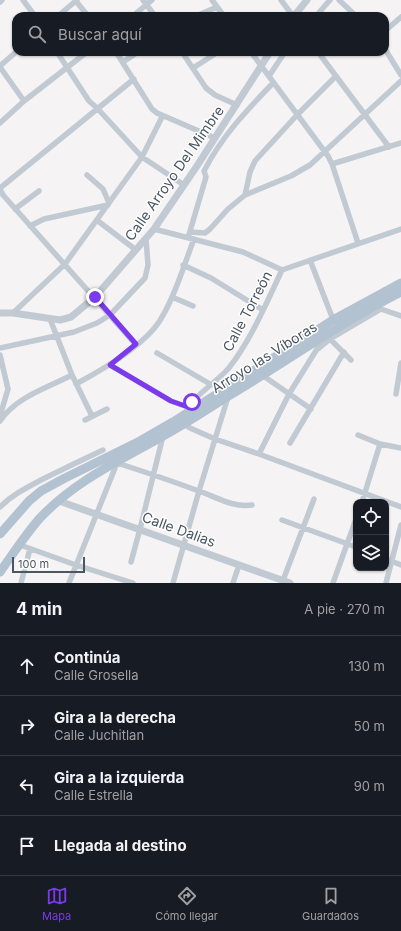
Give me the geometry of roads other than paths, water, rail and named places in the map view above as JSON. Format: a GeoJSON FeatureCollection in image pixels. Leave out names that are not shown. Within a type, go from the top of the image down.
{"type":"FeatureCollection","features":[{"type":"Feature","properties":{"kind":"main road","name":"Arroyo las Víboras"},"geometry":{"type":"LineString","coordinates":[[0,534],[29,501],[42,492],[65,478],[140,441],[187,414],[401,283]]}},
{"type":"Feature","properties":{"kind":"main road","name":"Arroyo las Víboras"},"geometry":{"type":"LineString","coordinates":[[0,572],[40,518],[77,486],[163,436],[187,414],[228,397],[262,375],[326,338],[335,324],[377,308],[401,292]]}},
{"type":"Feature","properties":{"kind":"street"},"geometry":{"type":"LineString","coordinates":[[23,0],[32,12]]}},
{"type":"Feature","properties":{"kind":"street"},"geometry":{"type":"LineString","coordinates":[[62,12],[76,0],[85,12]]}},
{"type":"Feature","properties":{"kind":"street"},"geometry":{"type":"LineString","coordinates":[[136,12],[145,2],[152,0]]}},
{"type":"Feature","properties":{"kind":"street"},"geometry":{"type":"LineString","coordinates":[[212,0],[221,12]]}},
{"type":"Feature","properties":{"kind":"street"},"geometry":{"type":"LineString","coordinates":[[281,0],[291,12]]}},
{"type":"Feature","properties":{"kind":"street"},"geometry":{"type":"LineString","coordinates":[[297,12],[307,0]]}},
{"type":"Feature","properties":{"kind":"street"},"geometry":{"type":"LineString","coordinates":[[320,12],[330,0]]}},
{"type":"Feature","properties":{"kind":"street"},"geometry":{"type":"LineString","coordinates":[[339,0],[352,12]]}},
{"type":"Feature","properties":{"kind":"street"},"geometry":{"type":"LineString","coordinates":[[145,2],[152,12]]}},
{"type":"Feature","properties":{"kind":"street"},"geometry":{"type":"LineString","coordinates":[[205,12],[217,7]]}},
{"type":"Feature","properties":{"kind":"street"},"geometry":{"type":"LineString","coordinates":[[389,28],[401,17]]}},
{"type":"Feature","properties":{"kind":"street"},"geometry":{"type":"LineString","coordinates":[[12,56],[0,67],[24,101]]}},
{"type":"Feature","properties":{"kind":"street"},"geometry":{"type":"LineString","coordinates":[[60,56],[89,101],[98,108],[142,157],[184,185]]}},
{"type":"Feature","properties":{"kind":"street"},"geometry":{"type":"LineString","coordinates":[[0,123],[24,101],[82,56]]}},
{"type":"Feature","properties":{"kind":"street"},"geometry":{"type":"LineString","coordinates":[[119,56],[152,109],[162,117],[215,138]]}},
{"type":"Feature","properties":{"kind":"street"},"geometry":{"type":"LineString","coordinates":[[123,62],[132,56]]}},
{"type":"Feature","properties":{"kind":"street"},"geometry":{"type":"LineString","coordinates":[[185,56],[194,68],[202,84],[210,92],[237,105]]}},
{"type":"Feature","properties":{"kind":"street"},"geometry":{"type":"LineString","coordinates":[[194,68],[212,56]]}},
{"type":"Feature","properties":{"kind":"street"},"geometry":{"type":"LineString","coordinates":[[254,56],[328,156],[358,243]]}},
{"type":"Feature","properties":{"kind":"street","name":"Calle Arroyo Del Mimbre"},"geometry":{"type":"LineString","coordinates":[[0,313],[13,313],[60,320],[71,317],[95,297],[154,229],[197,166],[212,149],[215,138],[268,56]]}},
{"type":"Feature","properties":{"kind":"street"},"geometry":{"type":"LineString","coordinates":[[268,76],[282,56]]}},
{"type":"Feature","properties":{"kind":"street"},"geometry":{"type":"LineString","coordinates":[[321,56],[389,147]]}},
{"type":"Feature","properties":{"kind":"street"},"geometry":{"type":"LineString","coordinates":[[389,56],[401,75]]}},
{"type":"Feature","properties":{"kind":"street"},"geometry":{"type":"LineString","coordinates":[[245,194],[250,172],[255,161],[297,115],[336,76]]}},
{"type":"Feature","properties":{"kind":"street"},"geometry":{"type":"LineString","coordinates":[[134,79],[0,189],[15,209],[136,344]]}},
{"type":"Feature","properties":{"kind":"street"},"geometry":{"type":"LineString","coordinates":[[191,237],[205,233],[245,194],[292,176],[310,165],[401,81]]}},
{"type":"Feature","properties":{"kind":"street"},"geometry":{"type":"LineString","coordinates":[[204,171],[212,149],[222,140],[243,114],[273,83]]}},
{"type":"Feature","properties":{"kind":"street"},"geometry":{"type":"LineString","coordinates":[[13,313],[65,264],[98,221],[108,204],[142,157],[162,117]]}},
{"type":"Feature","properties":{"kind":"street"},"geometry":{"type":"LineString","coordinates":[[332,164],[401,143]]}},
{"type":"Feature","properties":{"kind":"street"},"geometry":{"type":"LineString","coordinates":[[76,384],[110,365],[152,331],[159,323],[172,297],[184,265],[206,176],[204,171],[197,166]]}},
{"type":"Feature","properties":{"kind":"street"},"geometry":{"type":"LineString","coordinates":[[87,175],[103,190],[108,204]]}},
{"type":"Feature","properties":{"kind":"street"},"geometry":{"type":"LineString","coordinates":[[15,209],[39,191]]}},
{"type":"Feature","properties":{"kind":"street"},"geometry":{"type":"LineString","coordinates":[[30,226],[44,219],[108,204]]}},
{"type":"Feature","properties":{"kind":"street"},"geometry":{"type":"LineString","coordinates":[[98,221],[136,250]]}},
{"type":"Feature","properties":{"kind":"street"},"geometry":{"type":"LineString","coordinates":[[154,229],[191,237],[243,252],[282,270]]}},
{"type":"Feature","properties":{"kind":"street","name":"Calle Torreón"},"geometry":{"type":"LineString","coordinates":[[187,414],[192,402],[227,370],[233,362],[264,310],[282,270],[401,229]]}},
{"type":"Feature","properties":{"kind":"street"},"geometry":{"type":"LineString","coordinates":[[0,348],[74,332],[97,323],[110,315],[145,278],[148,265],[146,239]]}},
{"type":"Feature","properties":{"kind":"street"},"geometry":{"type":"LineString","coordinates":[[310,260],[335,324]]}},
{"type":"Feature","properties":{"kind":"street"},"geometry":{"type":"LineString","coordinates":[[184,265],[211,278],[264,310]]}},
{"type":"Feature","properties":{"kind":"street"},"geometry":{"type":"LineString","coordinates":[[172,297],[193,306]]}},
{"type":"Feature","properties":{"kind":"street"},"geometry":{"type":"LineString","coordinates":[[259,454],[289,394],[317,349],[326,338],[377,308],[401,316]]}},
{"type":"Feature","properties":{"kind":"street"},"geometry":{"type":"LineString","coordinates":[[50,319],[72,375],[92,416]]}},
{"type":"Feature","properties":{"kind":"street"},"geometry":{"type":"LineString","coordinates":[[317,349],[326,338]]}},
{"type":"Feature","properties":{"kind":"street"},"geometry":{"type":"LineString","coordinates":[[326,338],[344,352],[351,360]]}},
{"type":"Feature","properties":{"kind":"street"},"geometry":{"type":"LineString","coordinates":[[290,443],[344,352]]}},
{"type":"Feature","properties":{"kind":"street"},"geometry":{"type":"LineString","coordinates":[[157,353],[210,384]]}},
{"type":"Feature","properties":{"kind":"street"},"geometry":{"type":"LineString","coordinates":[[0,355],[8,389],[0,416]]}},
{"type":"Feature","properties":{"kind":"street"},"geometry":{"type":"LineString","coordinates":[[396,394],[401,364]]}},
{"type":"Feature","properties":{"kind":"street"},"geometry":{"type":"LineString","coordinates":[[110,365],[171,401],[187,414],[190,428],[215,439],[401,507]]}},
{"type":"Feature","properties":{"kind":"street"},"geometry":{"type":"LineString","coordinates":[[0,421],[10,409],[22,399],[72,375]]}},
{"type":"Feature","properties":{"kind":"street"},"geometry":{"type":"LineString","coordinates":[[262,375],[311,409]]}},
{"type":"Feature","properties":{"kind":"street"},"geometry":{"type":"LineString","coordinates":[[173,583],[228,397]]}},
{"type":"Feature","properties":{"kind":"street"},"geometry":{"type":"LineString","coordinates":[[85,420],[107,409]]}},
{"type":"Feature","properties":{"kind":"street"},"geometry":{"type":"LineString","coordinates":[[358,435],[380,444],[401,448]]}},
{"type":"Feature","properties":{"kind":"street"},"geometry":{"type":"LineString","coordinates":[[131,562],[163,436]]}},
{"type":"Feature","properties":{"kind":"street"},"geometry":{"type":"LineString","coordinates":[[363,499],[380,444]]}},
{"type":"Feature","properties":{"kind":"street"},"geometry":{"type":"LineString","coordinates":[[0,507],[7,500],[21,491],[58,471],[103,450]]}},
{"type":"Feature","properties":{"kind":"street"},"geometry":{"type":"LineString","coordinates":[[69,583],[115,463],[154,475],[232,504],[245,506],[252,505]]}},
{"type":"Feature","properties":{"kind":"street"},"geometry":{"type":"LineString","coordinates":[[285,582],[314,499]]}},
{"type":"Feature","properties":{"kind":"street","name":"Calle Dalias"},"geometry":{"type":"LineString","coordinates":[[59,501],[285,582]]}},
{"type":"Feature","properties":{"kind":"street"},"geometry":{"type":"LineString","coordinates":[[282,520],[353,546]]}},
{"type":"Feature","properties":{"kind":"street"},"geometry":{"type":"LineString","coordinates":[[401,525],[389,560],[401,565]]}},
{"type":"Feature","properties":{"kind":"street"},"geometry":{"type":"LineString","coordinates":[[333,583],[353,527]]}},
{"type":"Feature","properties":{"kind":"street"},"geometry":{"type":"LineString","coordinates":[[20,544],[76,565],[133,583]]}},
{"type":"Feature","properties":{"kind":"street"},"geometry":{"type":"LineString","coordinates":[[21,583],[30,549]]}},
{"type":"Feature","properties":{"kind":"street"},"geometry":{"type":"LineString","coordinates":[[233,583],[239,565]]}},
{"type":"Feature","properties":{"kind":"street"},"geometry":{"type":"LineString","coordinates":[[386,583],[388,571]]}}]}
